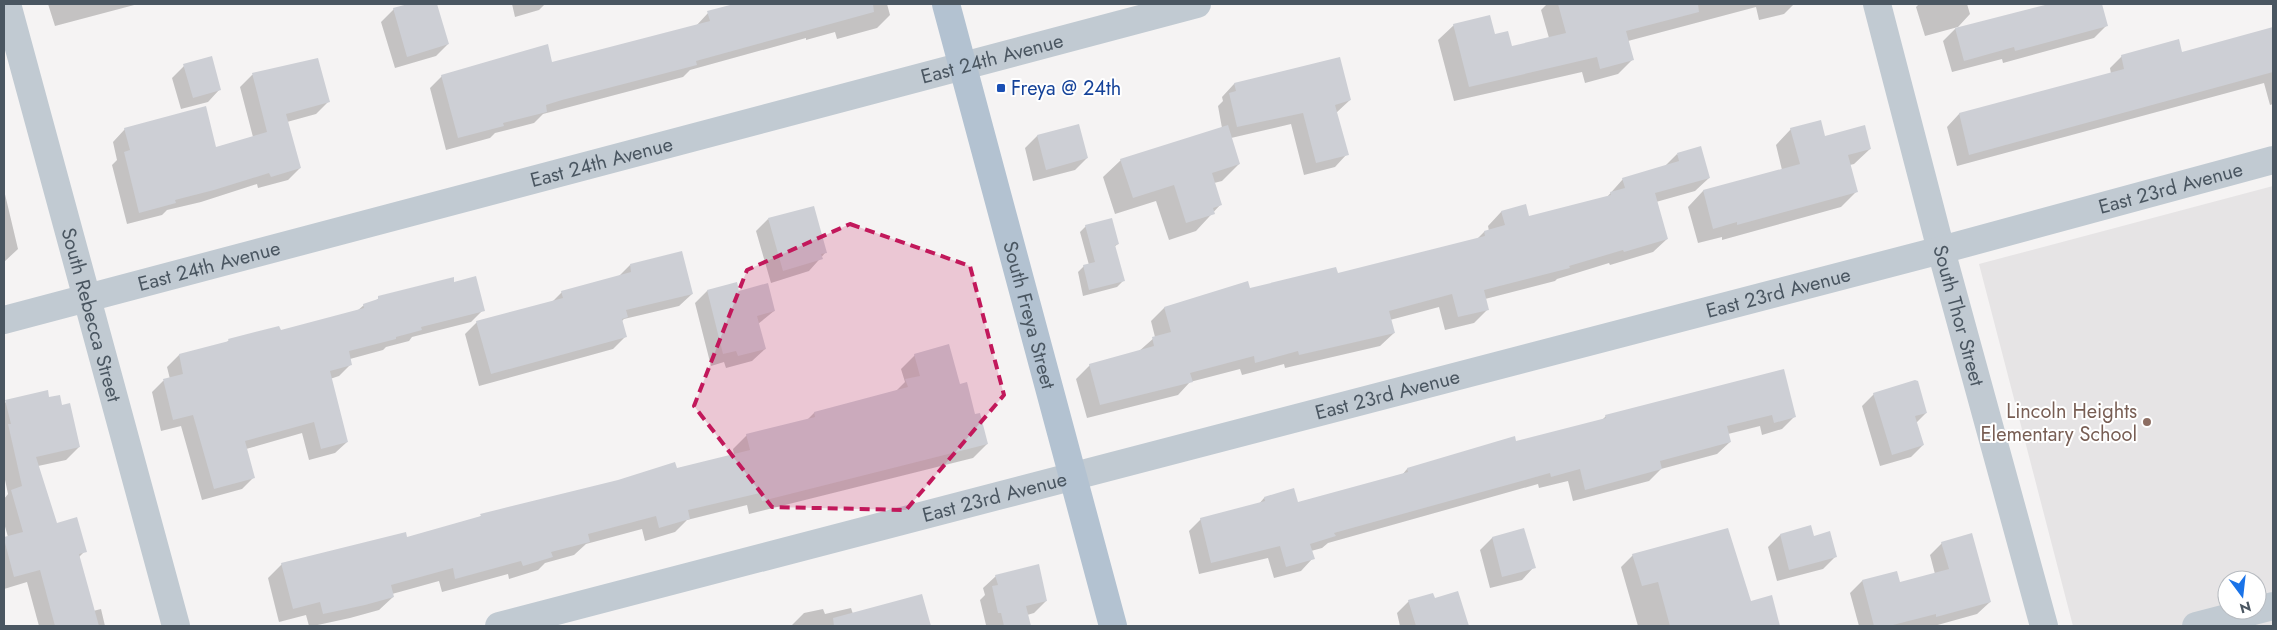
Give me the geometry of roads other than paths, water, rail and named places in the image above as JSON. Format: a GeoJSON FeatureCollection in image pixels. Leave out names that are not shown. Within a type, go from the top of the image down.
{"type":"FeatureCollection","features":[{"type":"Feature","properties":{"kind":"main road","name":"South Freya Street"},"geometry":{"type":"LineString","coordinates":[[946,4],[1113,626]]}},
{"type":"Feature","properties":{"kind":"street","name":"South Rebecca Street"},"geometry":{"type":"LineString","coordinates":[[7,4],[176,626]]}},
{"type":"Feature","properties":{"kind":"street","name":"East 24th Avenue"},"geometry":{"type":"LineString","coordinates":[[4,320],[962,64],[1197,4]]}},
{"type":"Feature","properties":{"kind":"street","name":"South Thor Street"},"geometry":{"type":"LineString","coordinates":[[1876,4],[2044,626]]}},
{"type":"Feature","properties":{"kind":"street","name":"East 23rd Avenue"},"geometry":{"type":"LineString","coordinates":[[499,626],[1941,250],[2273,160]]}},
{"type":"Feature","properties":{"kind":"street"},"geometry":{"type":"LineString","coordinates":[[2196,626],[2273,606]]}},
{"type":"Feature","properties":{"kind":"place","name":"Freya @ 24th"},"geometry":{"type":"Point","coordinates":[1001,88]}},
{"type":"Feature","properties":{"kind":"place","name":"Lincoln Heights Elementary School"},"geometry":{"type":"Point","coordinates":[2147,422]}}]}
